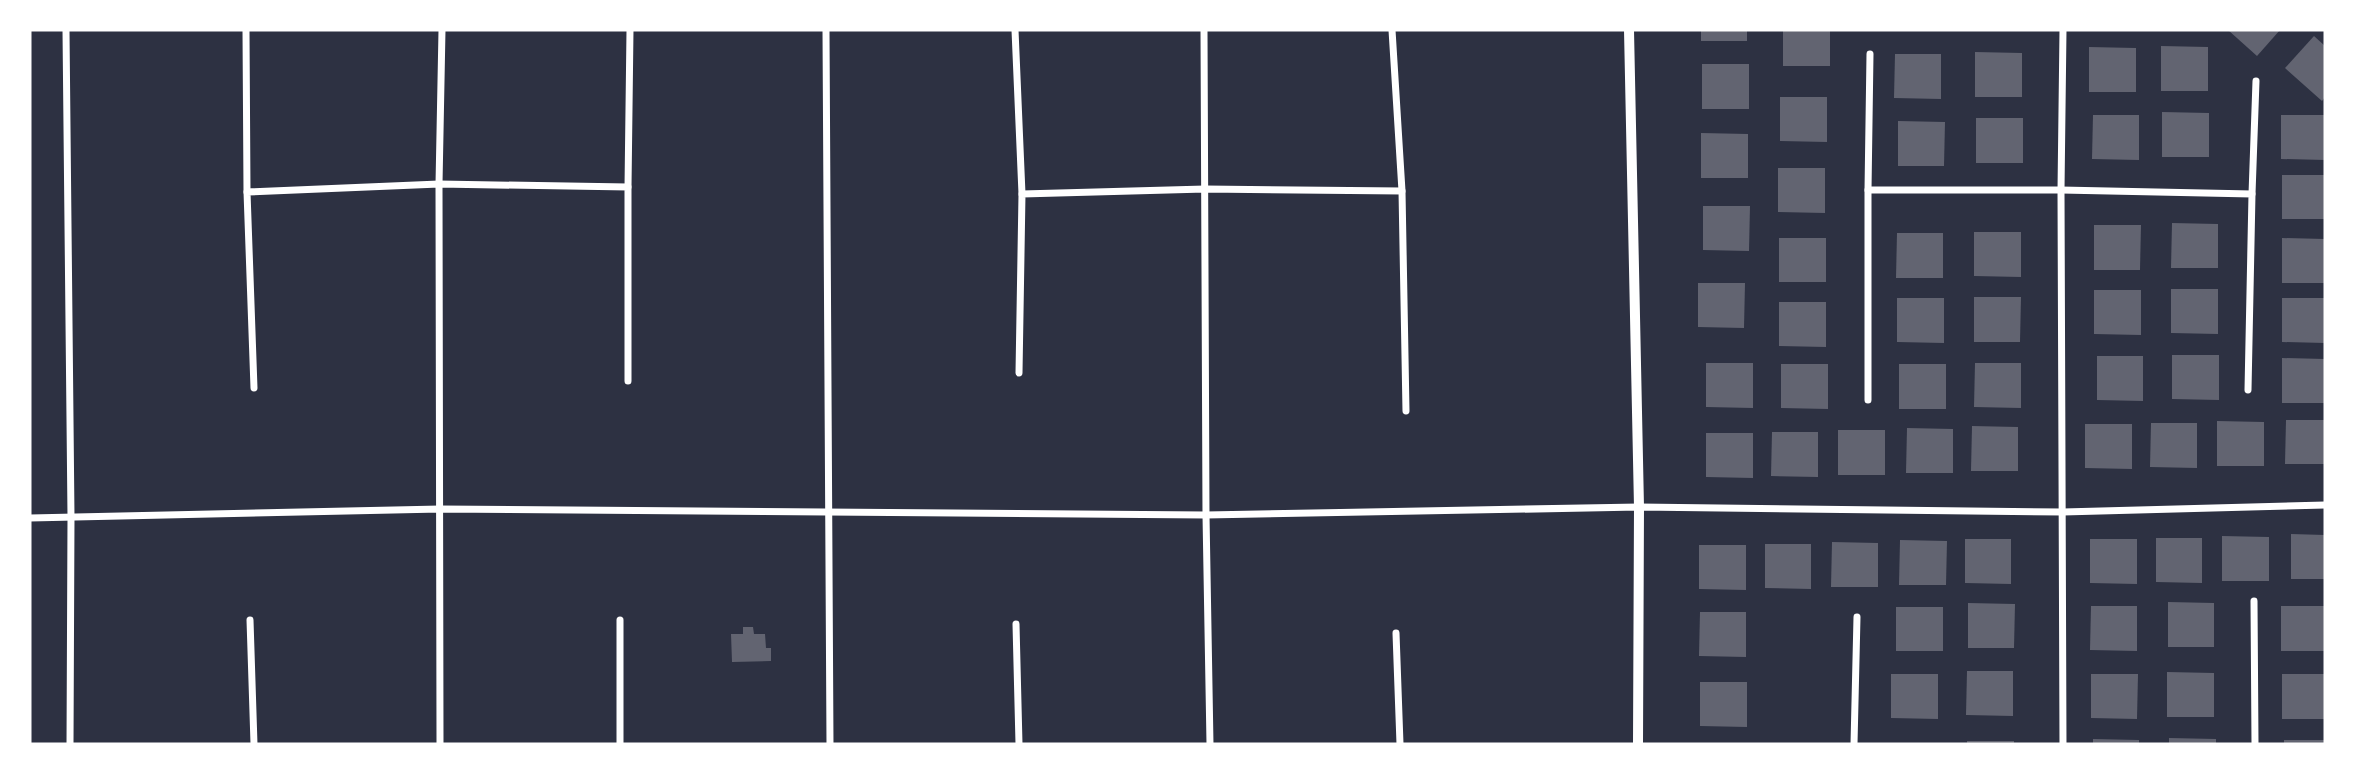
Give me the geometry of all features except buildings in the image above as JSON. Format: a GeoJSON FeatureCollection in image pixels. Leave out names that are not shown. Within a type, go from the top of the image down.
{"type":"FeatureCollection","features":[{"type":"Feature","properties":{"kind":"street"},"geometry":{"type":"LineString","coordinates":[[65,30],[71,517],[70,744]]}},
{"type":"Feature","properties":{"kind":"street"},"geometry":{"type":"LineString","coordinates":[[246,30],[247,192],[254,388]]}},
{"type":"Feature","properties":{"kind":"street"},"geometry":{"type":"LineString","coordinates":[[440,744],[439,184],[442,30]]}},
{"type":"Feature","properties":{"kind":"street"},"geometry":{"type":"LineString","coordinates":[[628,381],[630,30]]}},
{"type":"Feature","properties":{"kind":"street"},"geometry":{"type":"LineString","coordinates":[[826,30],[830,744]]}},
{"type":"Feature","properties":{"kind":"street"},"geometry":{"type":"LineString","coordinates":[[1015,30],[1022,194],[1019,373]]}},
{"type":"Feature","properties":{"kind":"street"},"geometry":{"type":"LineString","coordinates":[[1204,30],[1210,744]]}},
{"type":"Feature","properties":{"kind":"street"},"geometry":{"type":"LineString","coordinates":[[1392,30],[1402,191],[1405,411]]}},
{"type":"Feature","properties":{"kind":"street"},"geometry":{"type":"LineString","coordinates":[[1629,30],[1639,507],[1638,744]]}},
{"type":"Feature","properties":{"kind":"street"},"geometry":{"type":"LineString","coordinates":[[2063,30],[2063,744]]}},
{"type":"Feature","properties":{"kind":"street"},"geometry":{"type":"LineString","coordinates":[[1868,400],[1870,54]]}},
{"type":"Feature","properties":{"kind":"street"},"geometry":{"type":"LineString","coordinates":[[2249,390],[2256,81]]}},
{"type":"Feature","properties":{"kind":"street"},"geometry":{"type":"LineString","coordinates":[[247,192],[439,184],[628,187]]}},
{"type":"Feature","properties":{"kind":"street"},"geometry":{"type":"LineString","coordinates":[[1022,194],[1205,189],[1402,191]]}},
{"type":"Feature","properties":{"kind":"street"},"geometry":{"type":"LineString","coordinates":[[1868,190],[2252,194]]}},
{"type":"Feature","properties":{"kind":"street"},"geometry":{"type":"LineString","coordinates":[[30,517],[440,509],[1206,515],[1639,507],[2063,512],[2325,505]]}},
{"type":"Feature","properties":{"kind":"street"},"geometry":{"type":"LineString","coordinates":[[2254,601],[2255,744]]}},
{"type":"Feature","properties":{"kind":"street"},"geometry":{"type":"LineString","coordinates":[[1854,744],[1857,617]]}},
{"type":"Feature","properties":{"kind":"street"},"geometry":{"type":"LineString","coordinates":[[250,620],[254,744]]}},
{"type":"Feature","properties":{"kind":"street"},"geometry":{"type":"LineString","coordinates":[[620,620],[620,744]]}},
{"type":"Feature","properties":{"kind":"street"},"geometry":{"type":"LineString","coordinates":[[1016,624],[1019,744]]}},
{"type":"Feature","properties":{"kind":"street"},"geometry":{"type":"LineString","coordinates":[[1396,633],[1400,744]]}}]}
